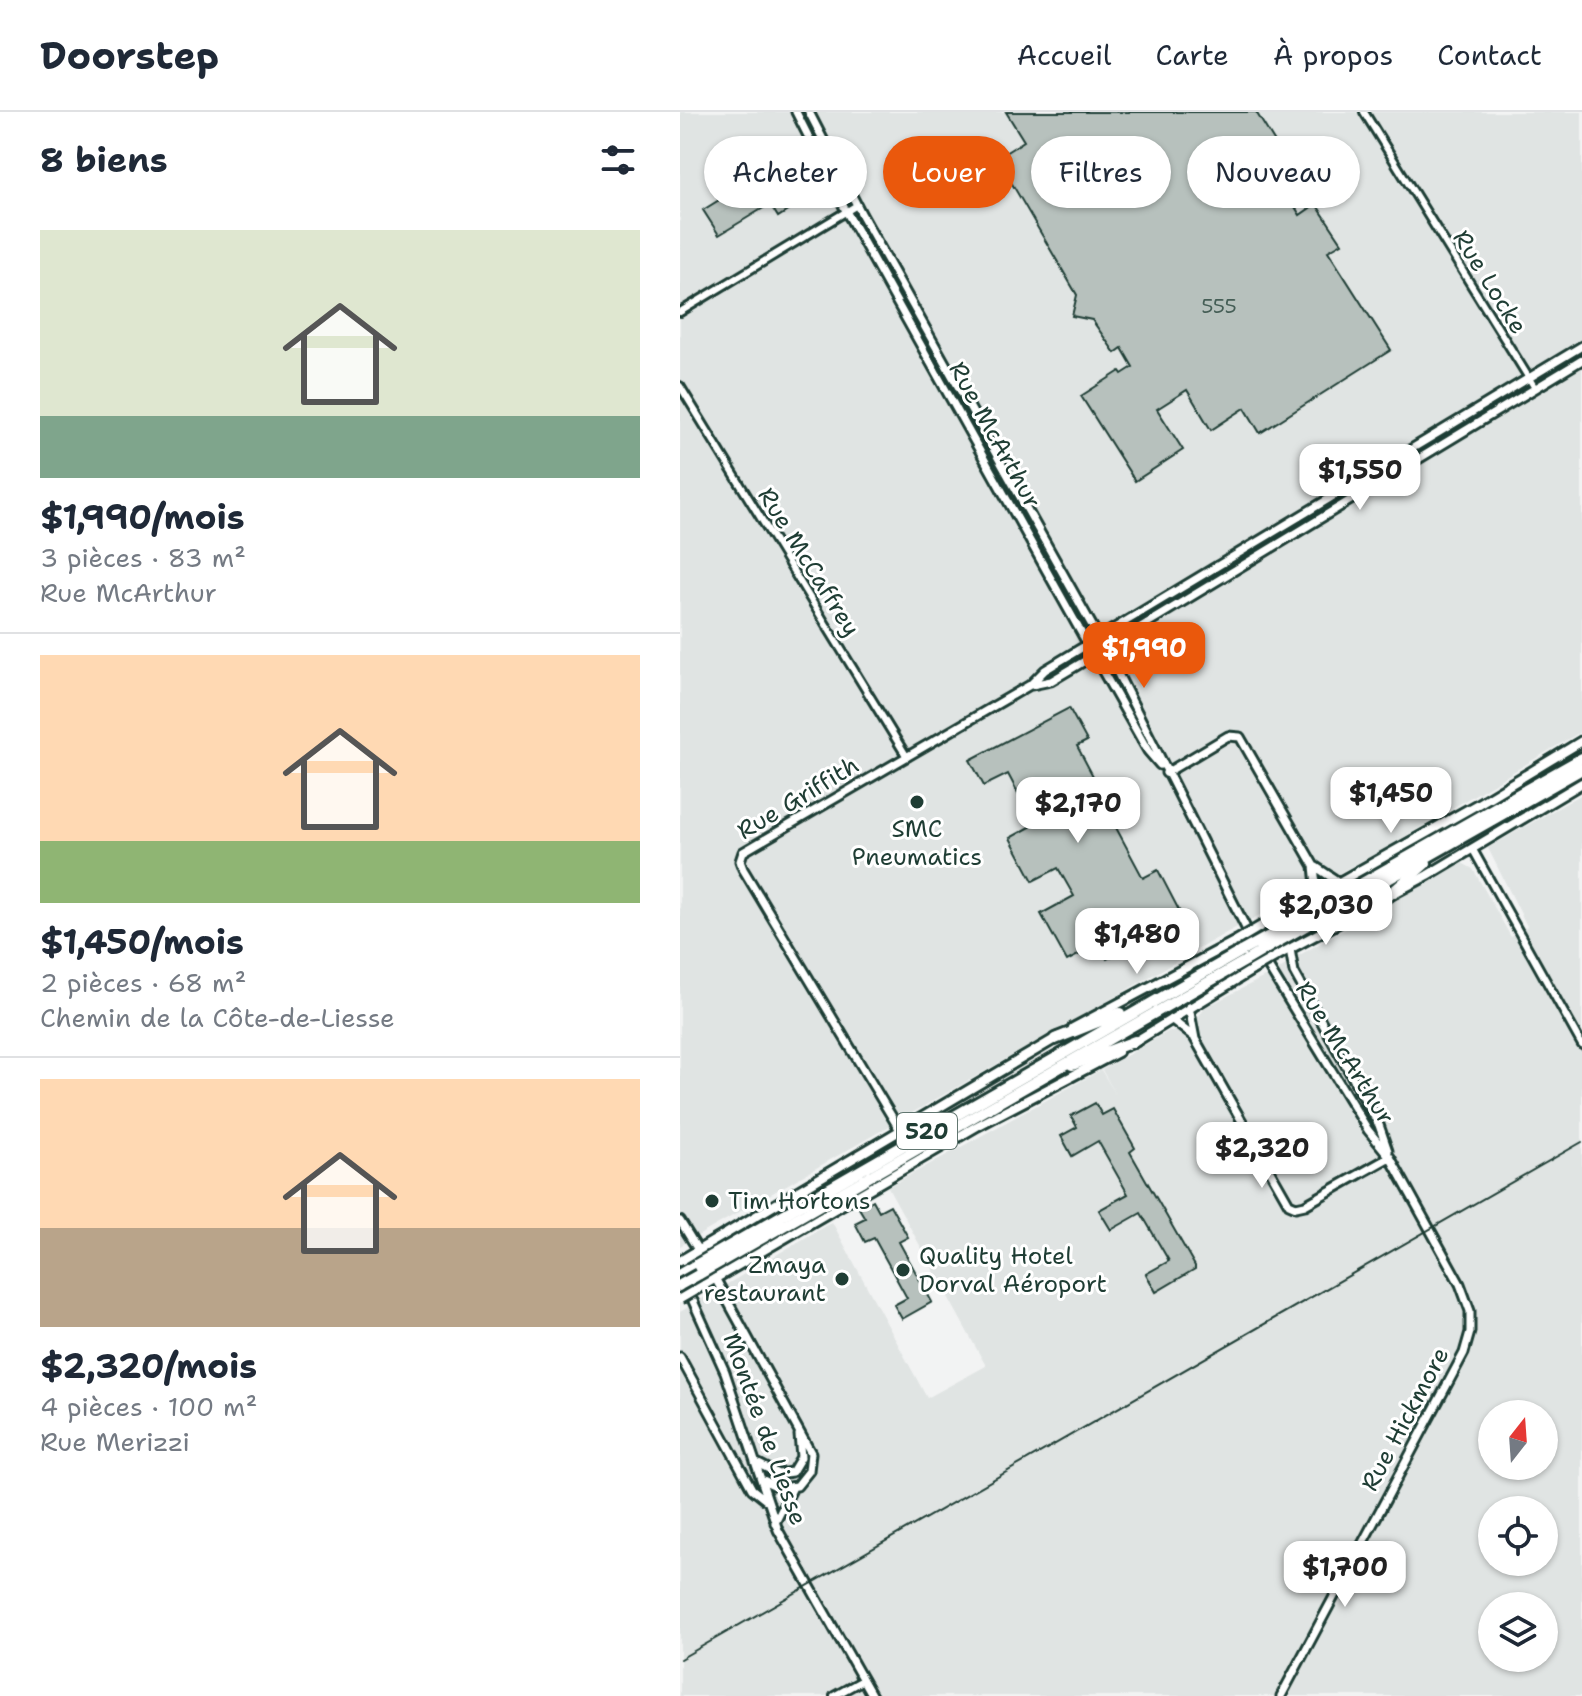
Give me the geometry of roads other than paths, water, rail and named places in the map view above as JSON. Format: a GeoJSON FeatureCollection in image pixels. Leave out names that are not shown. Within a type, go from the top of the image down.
{"type":"FeatureCollection","features":[{"type":"Feature","properties":{"kind":"highway","name":"520"},"geometry":{"type":"LineString","coordinates":[[680,1274],[1247,960],[1271,940],[1582,758]]}},
{"type":"Feature","properties":{"kind":"highway","name":"520"},"geometry":{"type":"LineString","coordinates":[[1271,940],[1444,848],[1582,769]]}},
{"type":"Feature","properties":{"kind":"highway"},"geometry":{"type":"LineString","coordinates":[[1388,896],[1444,848]]}},
{"type":"Feature","properties":{"kind":"highway","name":"520"},"geometry":{"type":"LineString","coordinates":[[680,1285],[692,1269],[1163,996],[1247,960]]}},
{"type":"Feature","properties":{"kind":"highway"},"geometry":{"type":"LineString","coordinates":[[1055,1039],[1163,996]]}},
{"type":"Feature","properties":{"kind":"highway"},"geometry":{"type":"LineString","coordinates":[[1026,1085],[1135,1041]]}},
{"type":"Feature","properties":{"kind":"main road"},"geometry":{"type":"LineString","coordinates":[[692,1269],[715,1278],[977,1126],[1135,1041],[1189,1007],[1271,940],[1317,895],[1582,741]]}},
{"type":"Feature","properties":{"kind":"main road"},"geometry":{"type":"LineString","coordinates":[[680,1299],[698,1250],[1055,1039],[1236,941],[1271,940],[1290,949],[1582,783]]}},
{"type":"Feature","properties":{"kind":"street","name":"Rue McArthur"},"geometry":{"type":"LineString","coordinates":[[796,112],[846,211],[1094,656],[1148,751],[1166,773]]}},
{"type":"Feature","properties":{"kind":"street","name":"Rue McArthur"},"geometry":{"type":"LineString","coordinates":[[809,112],[821,136]]}},
{"type":"Feature","properties":{"kind":"street","name":"Rue Locke"},"geometry":{"type":"LineString","coordinates":[[1364,112],[1535,388]]}},
{"type":"Feature","properties":{"kind":"street"},"geometry":{"type":"LineString","coordinates":[[680,312],[852,208]]}},
{"type":"Feature","properties":{"kind":"street","name":"Rue McArthur"},"geometry":{"type":"LineString","coordinates":[[859,208],[1105,649],[1246,928]]}},
{"type":"Feature","properties":{"kind":"street","name":"Rue Griffith"},"geometry":{"type":"LineString","coordinates":[[901,1132],[740,861],[748,849],[1030,685],[1045,670],[1582,346]]}},
{"type":"Feature","properties":{"kind":"street","name":"Rue Griffith"},"geometry":{"type":"LineString","coordinates":[[1030,685],[1051,681],[1094,656],[1582,360]]}},
{"type":"Feature","properties":{"kind":"street","name":"Rue McCaffrey"},"geometry":{"type":"LineString","coordinates":[[680,386],[907,757]]}},
{"type":"Feature","properties":{"kind":"street"},"geometry":{"type":"LineString","coordinates":[[1431,438],[1437,448]]}},
{"type":"Feature","properties":{"kind":"street"},"geometry":{"type":"LineString","coordinates":[[1387,464],[1393,474]]}},
{"type":"Feature","properties":{"kind":"street"},"geometry":{"type":"LineString","coordinates":[[1166,773],[1228,736],[1240,737],[1314,866],[1317,895]]}},
{"type":"Feature","properties":{"kind":"street"},"geometry":{"type":"LineString","coordinates":[[1472,848],[1582,1045]]}},
{"type":"Feature","properties":{"kind":"street"},"geometry":{"type":"LineString","coordinates":[[1314,866],[1340,883]]}},
{"type":"Feature","properties":{"kind":"street"},"geometry":{"type":"LineString","coordinates":[[1189,1007],[1195,1039],[1280,1192],[1291,1206],[1305,1205],[1390,1157],[1379,1125],[1294,972],[1290,949]]}},
{"type":"Feature","properties":{"kind":"street","name":"Rue McArthur"},"geometry":{"type":"LineString","coordinates":[[1269,968],[1368,1130],[1390,1157]]}},
{"type":"Feature","properties":{"kind":"street"},"geometry":{"type":"LineString","coordinates":[[1171,1019],[1195,1039]]}},
{"type":"Feature","properties":{"kind":"street","name":"Rue Hickmore"},"geometry":{"type":"LineString","coordinates":[[1281,1696],[1469,1337],[1470,1311],[1465,1293],[1390,1157]]}},
{"type":"Feature","properties":{"kind":"street"},"geometry":{"type":"LineString","coordinates":[[680,1221],[698,1250]]}},
{"type":"Feature","properties":{"kind":"street"},"geometry":{"type":"LineString","coordinates":[[715,1278],[809,1448],[812,1462],[805,1478],[793,1487],[775,1523]]}},
{"type":"Feature","properties":{"kind":"street","name":"Montée de Liesse"},"geometry":{"type":"LineString","coordinates":[[693,1301],[717,1351],[775,1523],[872,1696]]}},
{"type":"Feature","properties":{"kind":"street"},"geometry":{"type":"LineString","coordinates":[[680,1357],[754,1492],[769,1503]]}},
{"type":"Feature","properties":{"kind":"street"},"geometry":{"type":"LineString","coordinates":[[755,1462],[780,1474],[794,1471],[801,1457],[799,1433]]}},
{"type":"Feature","properties":{"kind":"street"},"geometry":{"type":"LineString","coordinates":[[761,1479],[780,1488],[793,1487]]}},
{"type":"Feature","properties":{"kind":"street"},"geometry":{"type":"LineString","coordinates":[[834,1696],[863,1680]]}},
{"type":"Feature","properties":{"kind":"railway"},"geometry":{"type":"LineString","coordinates":[[680,1659],[1582,1142]]}},
{"type":"Feature","properties":{"kind":"place","name":"SMC Pneumatics"},"geometry":{"type":"Point","coordinates":[917,802]}},
{"type":"Feature","properties":{"kind":"place","name":"Tim Hortons"},"geometry":{"type":"Point","coordinates":[712,1201]}},
{"type":"Feature","properties":{"kind":"place","name":"Quality Hotel Dorval Aéroport"},"geometry":{"type":"Point","coordinates":[903,1270]}},
{"type":"Feature","properties":{"kind":"place","name":"Zmaya restaurant"},"geometry":{"type":"Point","coordinates":[842,1279]}}]}
